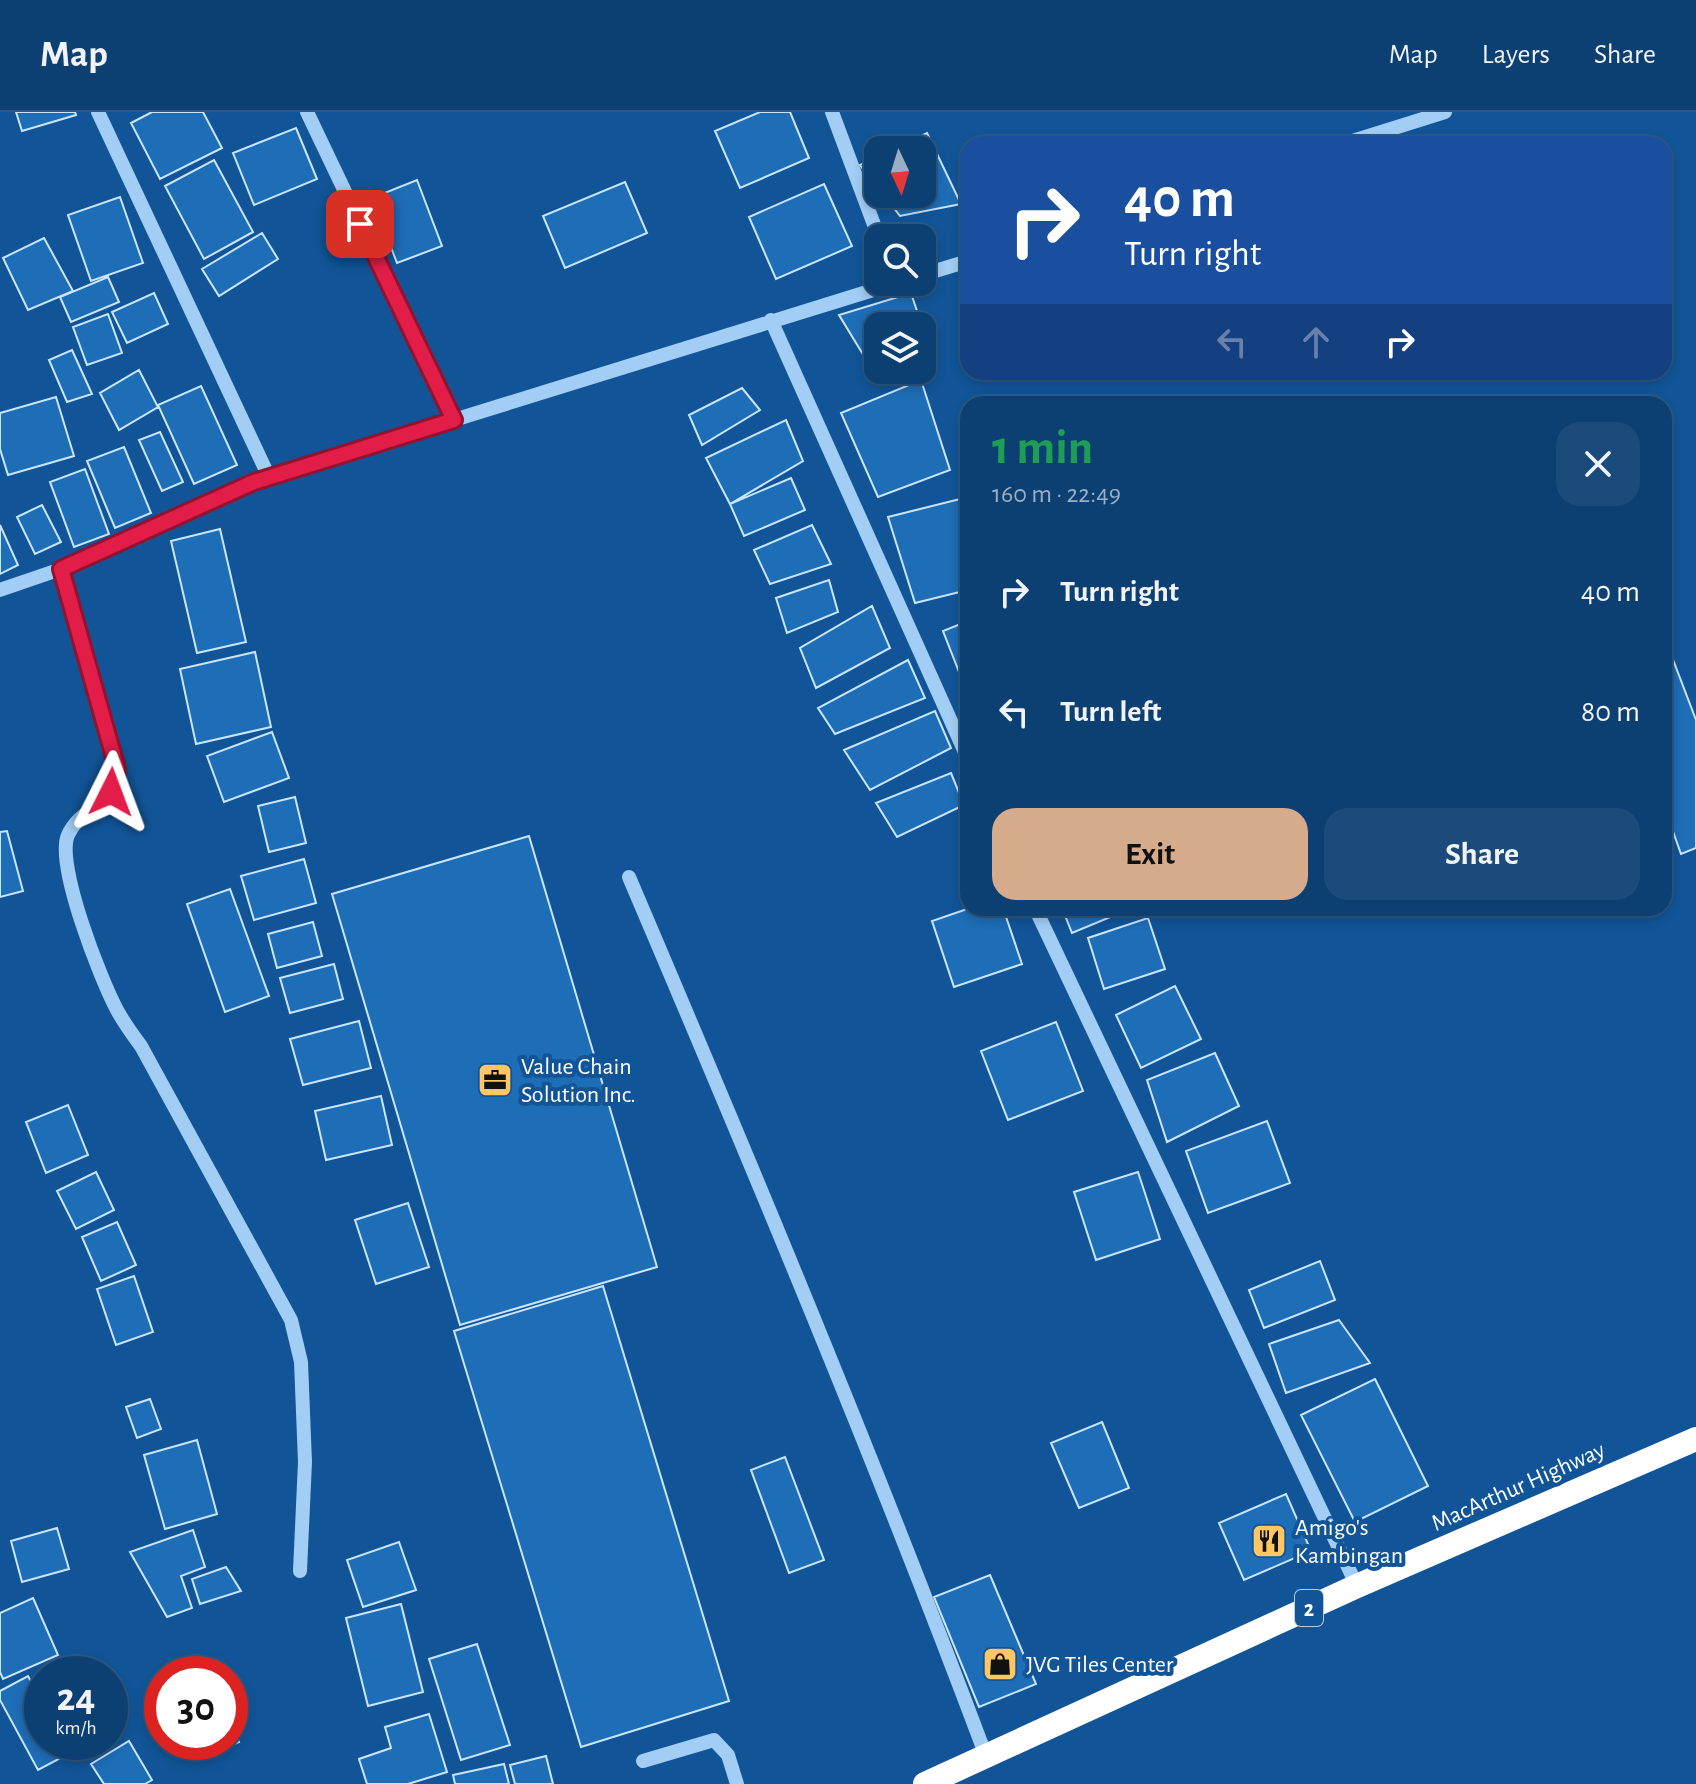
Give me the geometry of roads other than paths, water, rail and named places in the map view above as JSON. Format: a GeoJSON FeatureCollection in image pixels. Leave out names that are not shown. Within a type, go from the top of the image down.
{"type":"FeatureCollection","features":[{"type":"Feature","properties":{"kind":"highway","name":"MacArthur Highway"},"geometry":{"type":"LineString","coordinates":[[925,1784],[962,1776],[986,1756],[1357,1586],[1696,1439]]}},
{"type":"Feature","properties":{"kind":"street"},"geometry":{"type":"LineString","coordinates":[[98,112],[269,477]]}},
{"type":"Feature","properties":{"kind":"street"},"geometry":{"type":"LineString","coordinates":[[307,112],[454,420]]}},
{"type":"Feature","properties":{"kind":"street"},"geometry":{"type":"LineString","coordinates":[[832,112],[874,224]]}},
{"type":"Feature","properties":{"kind":"street"},"geometry":{"type":"LineString","coordinates":[[1368,136],[1445,112]]}},
{"type":"Feature","properties":{"kind":"street"},"geometry":{"type":"LineString","coordinates":[[936,271],[960,263]]}},
{"type":"Feature","properties":{"kind":"street"},"geometry":{"type":"LineString","coordinates":[[0,590],[61,569],[269,477],[864,292]]}},
{"type":"Feature","properties":{"kind":"street"},"geometry":{"type":"LineString","coordinates":[[771,320],[960,741]]}},
{"type":"Feature","properties":{"kind":"street"},"geometry":{"type":"LineString","coordinates":[[61,569],[117,768],[111,792],[74,825],[67,837],[65,857],[95,960],[117,1009],[141,1046],[291,1320],[301,1362],[305,1462],[300,1571]]}},
{"type":"Feature","properties":{"kind":"street"},"geometry":{"type":"LineString","coordinates":[[629,877],[772,1213],[924,1590],[986,1756]]}},
{"type":"Feature","properties":{"kind":"street"},"geometry":{"type":"LineString","coordinates":[[1039,916],[1357,1586]]}},
{"type":"Feature","properties":{"kind":"street"},"geometry":{"type":"LineString","coordinates":[[643,1761],[714,1740],[728,1755],[737,1784]]}},
{"type":"Feature","properties":{"kind":"place","name":"Value Chain Solution Inc."},"geometry":{"type":"Point","coordinates":[495,1080]}},
{"type":"Feature","properties":{"kind":"place","name":"Amigo's Kambingan"},"geometry":{"type":"Point","coordinates":[1269,1541]}},
{"type":"Feature","properties":{"kind":"place","name":"JVG Tiles Center"},"geometry":{"type":"Point","coordinates":[1000,1664]}}]}
